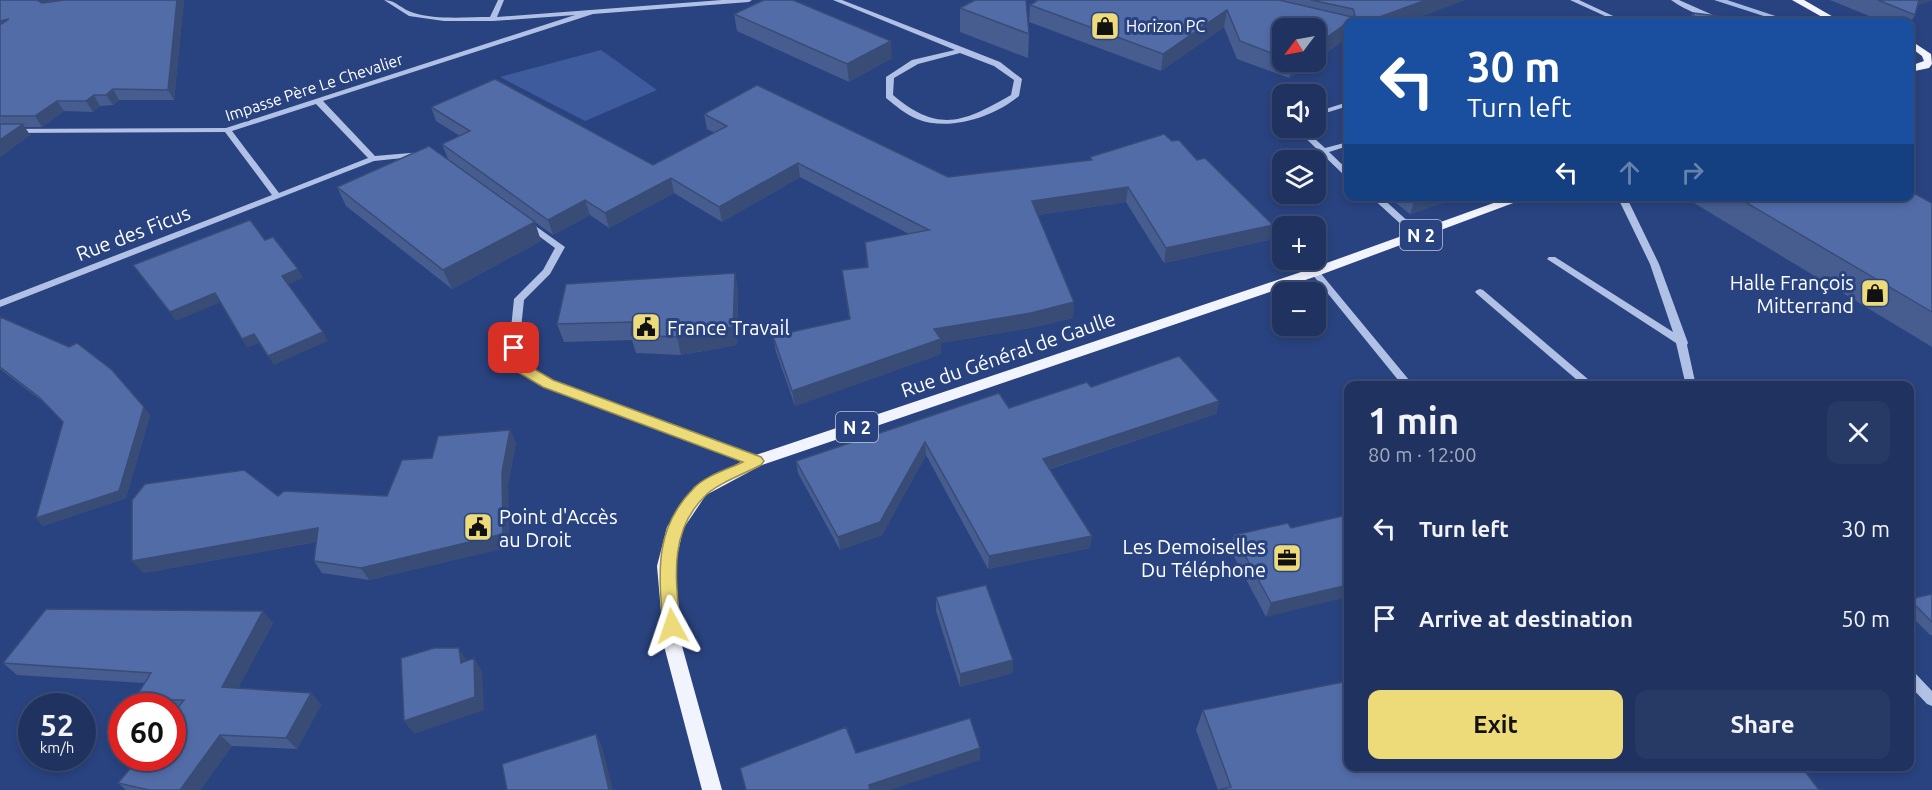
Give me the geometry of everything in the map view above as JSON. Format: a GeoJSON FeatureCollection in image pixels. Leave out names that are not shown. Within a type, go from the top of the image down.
{"type":"FeatureCollection","features":[{"type":"Feature","properties":{"kind":"main road"},"geometry":{"type":"LineString","coordinates":[[1797,0],[1830,18]]}},
{"type":"Feature","properties":{"kind":"main road"},"geometry":{"type":"LineString","coordinates":[[1914,46],[1929,56],[1929,61],[1925,66],[1914,69]]}},
{"type":"Feature","properties":{"kind":"main road"},"geometry":{"type":"LineString","coordinates":[[1914,69],[1932,73]]}},
{"type":"Feature","properties":{"kind":"main road","name":"Rue du Général de Gaulle"},"geometry":{"type":"LineString","coordinates":[[711,790],[674,646],[666,566],[675,527],[700,491],[756,461],[1315,272],[1513,201]]}},
{"type":"Feature","properties":{"kind":"street"},"geometry":{"type":"LineString","coordinates":[[387,0],[411,15],[444,20],[591,12],[646,4],[749,0]]}},
{"type":"Feature","properties":{"kind":"street"},"geometry":{"type":"LineString","coordinates":[[493,19],[501,0]]}},
{"type":"Feature","properties":{"kind":"street"},"geometry":{"type":"LineString","coordinates":[[836,0],[997,64],[1018,79],[1015,96],[993,109],[961,121],[929,123],[903,110],[889,96],[890,77],[915,62],[960,51]]}},
{"type":"Feature","properties":{"kind":"street"},"geometry":{"type":"LineString","coordinates":[[1573,0],[1614,18]]}},
{"type":"Feature","properties":{"kind":"street"},"geometry":{"type":"LineString","coordinates":[[1674,0],[1713,18]]}},
{"type":"Feature","properties":{"kind":"street","name":"Impasse Père Le Chevalier"},"geometry":{"type":"LineString","coordinates":[[0,131],[227,130],[591,12]]}},
{"type":"Feature","properties":{"kind":"street"},"geometry":{"type":"LineString","coordinates":[[318,101],[373,159]]}},
{"type":"Feature","properties":{"kind":"street"},"geometry":{"type":"LineString","coordinates":[[1326,111],[1344,106]]}},
{"type":"Feature","properties":{"kind":"street"},"geometry":{"type":"LineString","coordinates":[[227,130],[278,196]]}},
{"type":"Feature","properties":{"kind":"street"},"geometry":{"type":"LineString","coordinates":[[1309,138],[1322,150]]}},
{"type":"Feature","properties":{"kind":"street"},"geometry":{"type":"LineString","coordinates":[[1326,150],[1344,145]]}},
{"type":"Feature","properties":{"kind":"street","name":"Rue des Ficus"},"geometry":{"type":"LineString","coordinates":[[0,304],[373,159],[417,153],[436,157]]}},
{"type":"Feature","properties":{"kind":"street"},"geometry":{"type":"LineString","coordinates":[[1326,154],[1344,170]]}},
{"type":"Feature","properties":{"kind":"street"},"geometry":{"type":"LineString","coordinates":[[1380,201],[1419,236]]}},
{"type":"Feature","properties":{"kind":"street"},"geometry":{"type":"LineString","coordinates":[[1623,201],[1647,250],[1683,344],[1690,381]]}},
{"type":"Feature","properties":{"kind":"street"},"geometry":{"type":"LineString","coordinates":[[522,219],[560,247],[546,272],[519,299],[514,348],[521,368],[548,384],[756,461]]}},
{"type":"Feature","properties":{"kind":"street"},"geometry":{"type":"LineString","coordinates":[[1552,259],[1683,344]]}},
{"type":"Feature","properties":{"kind":"street"},"geometry":{"type":"LineString","coordinates":[[1315,272],[1405,381]]}},
{"type":"Feature","properties":{"kind":"street"},"geometry":{"type":"LineString","coordinates":[[1480,292],[1585,381]]}},
{"type":"Feature","properties":{"kind":"street"},"geometry":{"type":"LineString","coordinates":[[1914,681],[1932,700]]}},
{"type":"Feature","properties":{"kind":"shaded area"},"geometry":{"type":"Polygon","coordinates":[[[601,50],[657,90],[585,121],[500,77],[601,50]]]}},
{"type":"Feature","properties":{"kind":"building"},"geometry":{"type":"Polygon","coordinates":[[[0,0],[37,0],[42,3],[64,0],[177,0],[168,90],[113,89],[106,95],[94,95],[86,101],[57,101],[35,116],[0,116],[0,25],[9,19],[0,21],[0,0]]]}},
{"type":"Feature","properties":{"kind":"building"},"geometry":{"type":"Polygon","coordinates":[[[764,0],[793,0],[891,41],[847,64],[734,14],[764,0]]]}},
{"type":"Feature","properties":{"kind":"building"},"geometry":{"type":"Polygon","coordinates":[[[975,0],[1026,0],[1029,34],[960,8],[975,0]]]}},
{"type":"Feature","properties":{"kind":"building"},"geometry":{"type":"Polygon","coordinates":[[[1038,0],[1279,0],[1352,17],[1355,15],[1353,9],[1311,0],[1426,0],[1377,18],[1344,18],[1344,25],[1326,38],[1326,18],[1272,18],[1272,53],[1240,41],[1227,10],[1163,54],[1030,5],[1038,0]]]}},
{"type":"Feature","properties":{"kind":"building"},"geometry":{"type":"Polygon","coordinates":[[[1878,0],[1919,0],[1915,15],[1878,0]]]}},
{"type":"Feature","properties":{"kind":"building"},"geometry":{"type":"Polygon","coordinates":[[[1693,13],[1735,18],[1695,18],[1693,13]]]}},
{"type":"Feature","properties":{"kind":"building"},"geometry":{"type":"Polygon","coordinates":[[[495,79],[653,165],[727,126],[704,114],[757,85],[948,177],[1092,160],[1090,157],[1164,134],[1172,141],[1179,140],[1197,160],[1205,158],[1272,225],[1166,248],[1128,187],[1032,201],[1074,302],[1031,313],[934,329],[941,339],[792,391],[773,336],[850,319],[842,270],[868,267],[865,242],[929,230],[798,163],[719,207],[671,178],[605,213],[585,200],[548,220],[442,144],[470,131],[431,107],[495,79]]]}},
{"type":"Feature","properties":{"kind":"building"},"geometry":{"type":"Polygon","coordinates":[[[0,124],[23,124],[0,140],[0,124]]]}},
{"type":"Feature","properties":{"kind":"building"},"geometry":{"type":"Polygon","coordinates":[[[429,146],[535,222],[443,270],[337,187],[429,146]]]}},
{"type":"Feature","properties":{"kind":"building"},"geometry":{"type":"Polygon","coordinates":[[[1914,193],[1932,203],[1932,312],[1743,201],[1914,201],[1914,193]]]}},
{"type":"Feature","properties":{"kind":"building"},"geometry":{"type":"Polygon","coordinates":[[[250,220],[265,240],[273,237],[298,269],[282,276],[323,332],[268,356],[254,334],[242,339],[215,293],[170,312],[133,265],[250,220]]]}},
{"type":"Feature","properties":{"kind":"building"},"geometry":{"type":"Polygon","coordinates":[[[735,273],[733,327],[677,337],[631,335],[632,322],[557,324],[566,284],[735,273]]]}},
{"type":"Feature","properties":{"kind":"building"},"geometry":{"type":"Polygon","coordinates":[[[0,317],[69,347],[77,343],[112,370],[144,407],[119,491],[36,518],[63,422],[39,397],[0,367],[0,317]]]}},
{"type":"Feature","properties":{"kind":"building"},"geometry":{"type":"Polygon","coordinates":[[[1179,356],[1219,401],[1043,459],[1092,536],[989,556],[925,442],[880,522],[838,537],[796,461],[999,393],[1009,408],[1087,382],[1091,387],[1179,356]]]}},
{"type":"Feature","properties":{"kind":"building"},"geometry":{"type":"Polygon","coordinates":[[[510,430],[502,472],[503,534],[361,568],[314,561],[318,528],[132,561],[132,500],[145,484],[244,470],[278,496],[284,491],[387,496],[402,460],[432,458],[438,436],[510,430]]]}},
{"type":"Feature","properties":{"kind":"building"},"geometry":{"type":"Polygon","coordinates":[[[1344,516],[1344,586],[1271,603],[1234,535],[1288,523],[1291,528],[1344,516]]]}},
{"type":"Feature","properties":{"kind":"building"},"geometry":{"type":"Polygon","coordinates":[[[986,585],[1013,660],[960,674],[936,597],[986,585]]]}},
{"type":"Feature","properties":{"kind":"building"},"geometry":{"type":"Polygon","coordinates":[[[1932,594],[1932,622],[1914,604],[1914,598],[1932,594]]]}},
{"type":"Feature","properties":{"kind":"building"},"geometry":{"type":"Polygon","coordinates":[[[46,609],[263,611],[222,687],[311,693],[286,738],[220,735],[180,790],[149,790],[118,783],[128,771],[186,771],[186,693],[138,693],[151,673],[3,663],[46,609]]]}},
{"type":"Feature","properties":{"kind":"building"},"geometry":{"type":"Polygon","coordinates":[[[434,648],[459,648],[461,663],[474,658],[475,697],[404,721],[401,658],[434,648]]]}},
{"type":"Feature","properties":{"kind":"building"},"geometry":{"type":"Polygon","coordinates":[[[1344,682],[1344,771],[1805,771],[1819,790],[1218,790],[1231,787],[1203,710],[1344,682]]]}},
{"type":"Feature","properties":{"kind":"building"},"geometry":{"type":"Polygon","coordinates":[[[970,718],[980,748],[869,785],[870,790],[746,790],[740,768],[846,727],[856,753],[970,718]]]}},
{"type":"Feature","properties":{"kind":"building"},"geometry":{"type":"Polygon","coordinates":[[[596,734],[609,790],[507,790],[502,764],[596,734]]]}},
{"type":"Feature","properties":{"kind":"waterway"},"geometry":{"type":"LineString","coordinates":[[1718,0],[1777,18]]}},
{"type":"Feature","properties":{"kind":"place","name":"Horizon PC"},"geometry":{"type":"Point","coordinates":[1105,26]}},
{"type":"Feature","properties":{"kind":"place","name":"Halle François Mitterrand"},"geometry":{"type":"Point","coordinates":[1875,293]}},
{"type":"Feature","properties":{"kind":"place","name":"France Travail"},"geometry":{"type":"Point","coordinates":[646,327]}},
{"type":"Feature","properties":{"kind":"place","name":"Point d'Accès au Droit"},"geometry":{"type":"Point","coordinates":[478,527]}},
{"type":"Feature","properties":{"kind":"place","name":"Les Demoiselles Du Téléphone"},"geometry":{"type":"Point","coordinates":[1287,558]}},
{"type":"Feature","properties":{"kind":"route"},"geometry":{"type":"LineString","coordinates":[[514,348],[521,368],[548,384],[756,461],[700,491],[675,527],[666,566],[672,626]]}}]}
